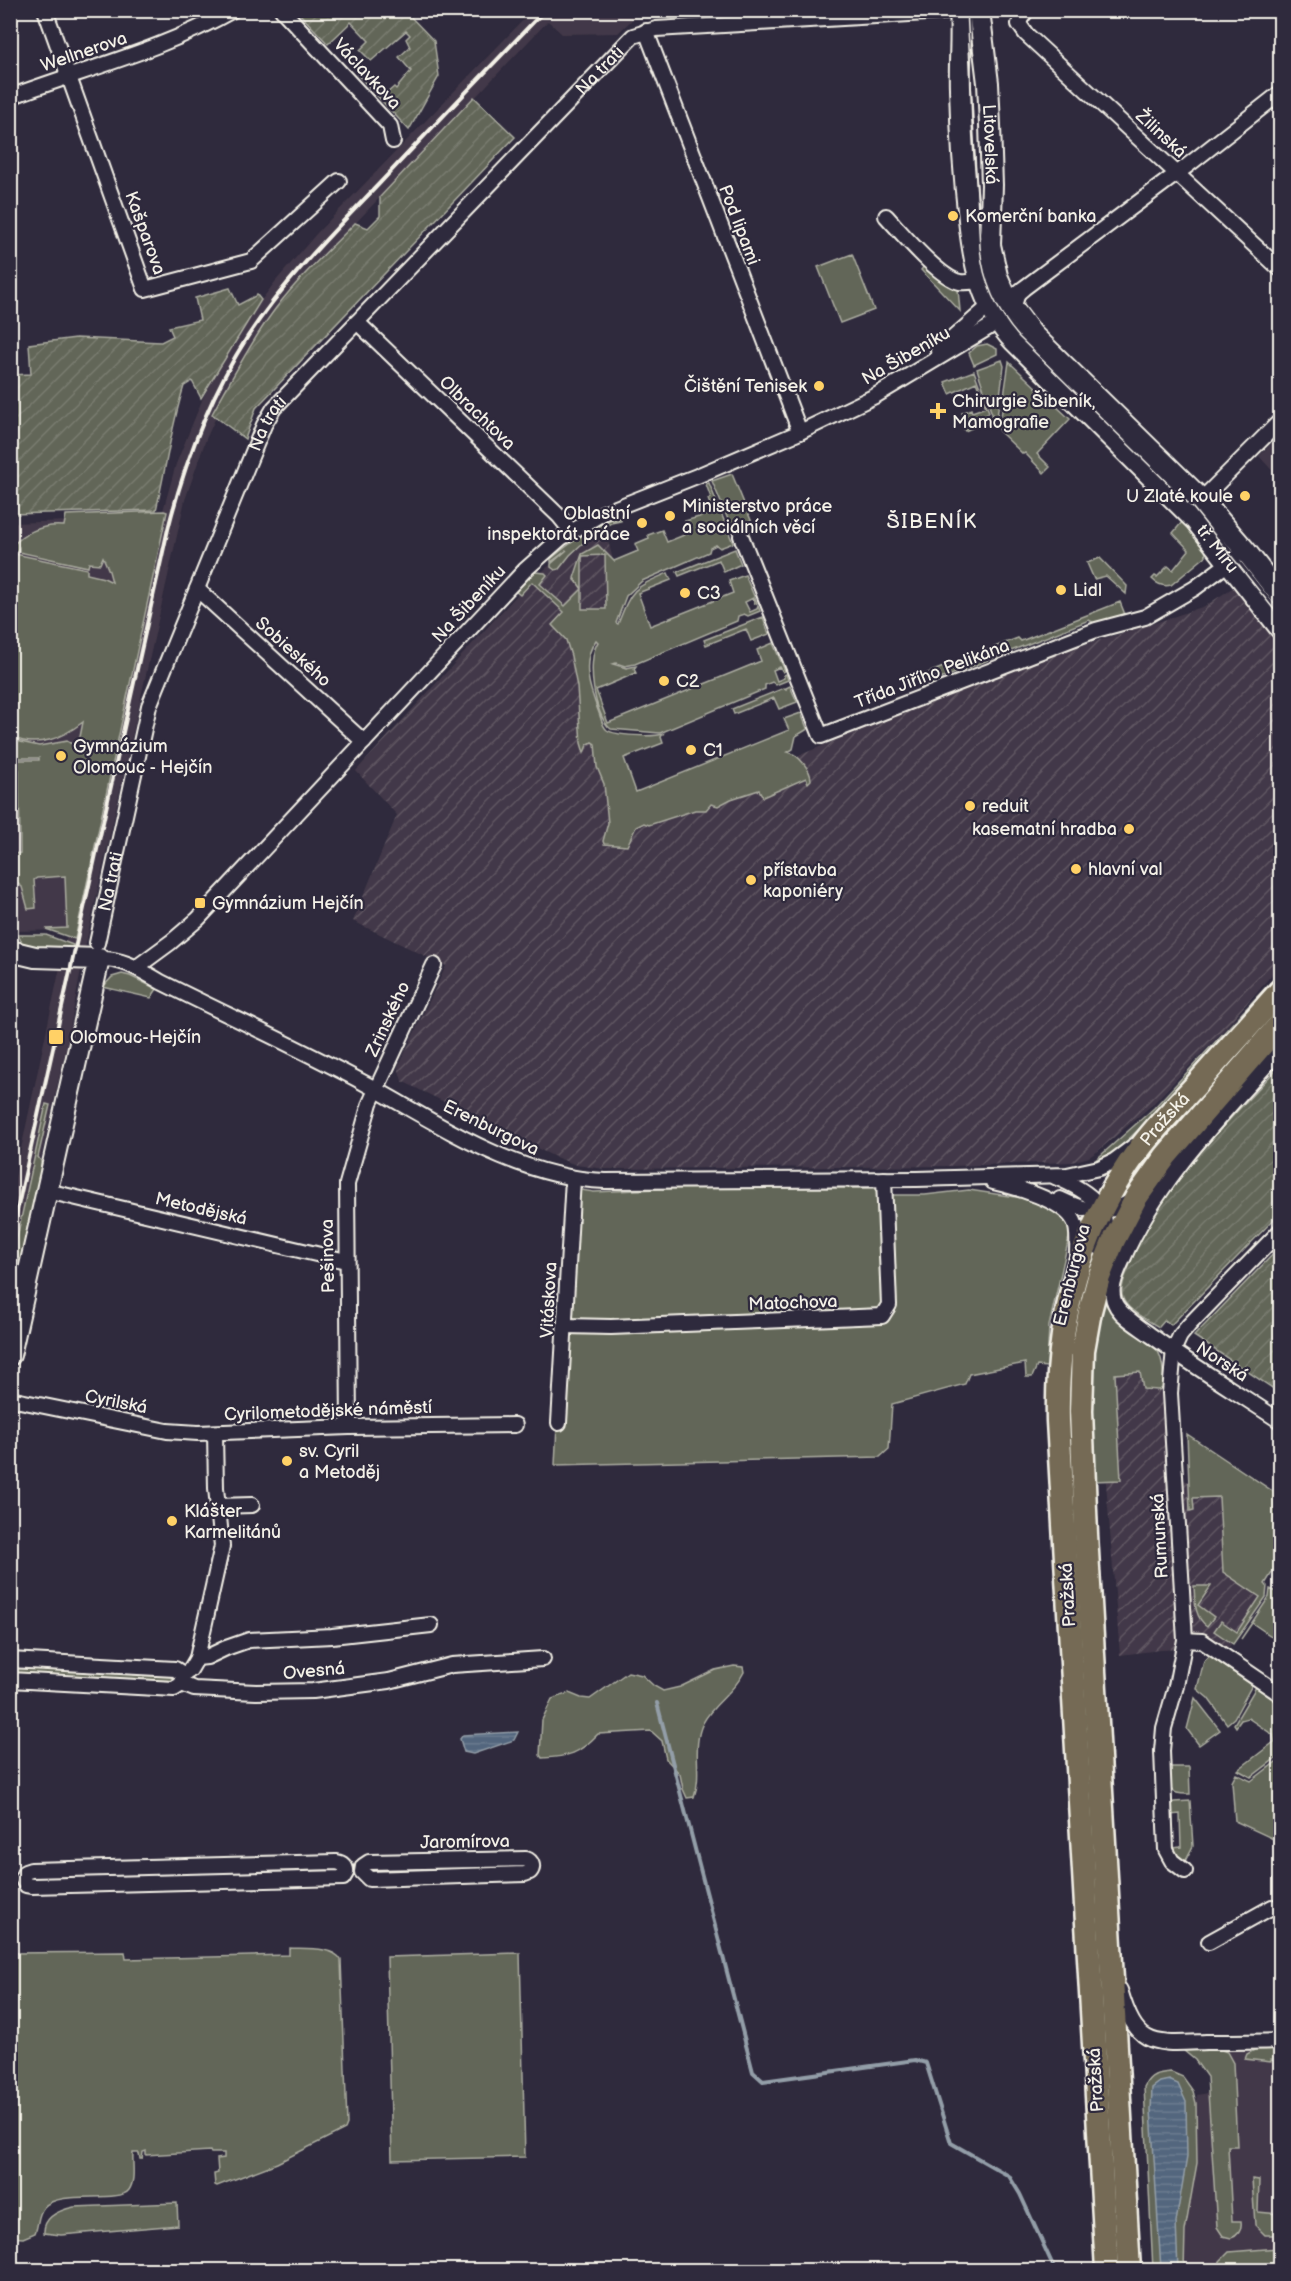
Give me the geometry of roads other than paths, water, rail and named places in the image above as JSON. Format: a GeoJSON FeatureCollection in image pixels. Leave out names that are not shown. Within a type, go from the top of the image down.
{"type":"FeatureCollection","features":[{"type":"Feature","properties":{"kind":"main road","name":"Litovelská"},"geometry":{"type":"LineString","coordinates":[[980,10],[981,42],[988,83],[991,149],[990,245],[1005,305]]}},
{"type":"Feature","properties":{"kind":"main road","name":"Litovelská"},"geometry":{"type":"LineString","coordinates":[[960,11],[963,174],[971,245],[978,280],[1005,305]]}},
{"type":"Feature","properties":{"kind":"main road","name":"tř. Míru"},"geometry":{"type":"LineString","coordinates":[[1005,305],[1194,506],[1245,550],[1281,595]]}},
{"type":"Feature","properties":{"kind":"main road","name":"tř. Míru"},"geometry":{"type":"LineString","coordinates":[[1194,506],[1230,562],[1281,628]]}},
{"type":"Feature","properties":{"kind":"main road"},"geometry":{"type":"LineString","coordinates":[[10,951],[35,957]]}},
{"type":"Feature","properties":{"kind":"main road"},"geometry":{"type":"LineString","coordinates":[[10,962],[35,957],[98,951]]}},
{"type":"Feature","properties":{"kind":"main road","name":"Na trati"},"geometry":{"type":"LineString","coordinates":[[10,1355],[98,951]]}},
{"type":"Feature","properties":{"kind":"main road","name":"Pražská"},"geometry":{"type":"LineString","coordinates":[[1107,2271],[1058,1421],[1058,1363],[1061,1334],[1076,1270],[1084,1248],[1122,1174],[1155,1130],[1281,991]]}},
{"type":"Feature","properties":{"kind":"main road","name":"Pražská"},"geometry":{"type":"LineString","coordinates":[[1129,2271],[1087,1546],[1081,1384],[1083,1350],[1094,1292],[1113,1242],[1136,1198],[1166,1156],[1281,1024]]}},
{"type":"Feature","properties":{"kind":"street","name":"Kašparova"},"geometry":{"type":"LineString","coordinates":[[45,10],[145,289],[251,261],[339,181]]}},
{"type":"Feature","properties":{"kind":"street","name":"Wellnerova"},"geometry":{"type":"LineString","coordinates":[[10,97],[171,42],[204,27],[233,10]]}},
{"type":"Feature","properties":{"kind":"street","name":"Václavkova"},"geometry":{"type":"LineString","coordinates":[[282,10],[390,126],[393,141]]}},
{"type":"Feature","properties":{"kind":"street","name":"Žilinská"},"geometry":{"type":"LineString","coordinates":[[1027,10],[1019,24],[1026,34],[1281,269]]}},
{"type":"Feature","properties":{"kind":"street"},"geometry":{"type":"LineString","coordinates":[[645,31],[960,11]]}},
{"type":"Feature","properties":{"kind":"street","name":"Na trati"},"geometry":{"type":"LineString","coordinates":[[98,951],[149,706],[270,413],[624,43],[636,34],[645,31]]}},
{"type":"Feature","properties":{"kind":"street","name":"Pod lipami"},"geometry":{"type":"LineString","coordinates":[[645,31],[800,432]]}},
{"type":"Feature","properties":{"kind":"street","name":"Na Šibeníku"},"geometry":{"type":"LineString","coordinates":[[137,967],[171,942],[198,918],[525,570],[571,531],[620,506],[800,432],[875,396],[919,369],[927,360],[1005,305],[1281,93]]}},
{"type":"Feature","properties":{"kind":"street"},"geometry":{"type":"LineString","coordinates":[[886,216],[928,260],[953,280],[963,283],[978,280]]}},
{"type":"Feature","properties":{"kind":"street","name":"Olbrachtova"},"geometry":{"type":"LineString","coordinates":[[357,322],[571,531]]}},
{"type":"Feature","properties":{"kind":"street"},"geometry":{"type":"LineString","coordinates":[[1194,506],[1281,421]]}},
{"type":"Feature","properties":{"kind":"street","name":"Třída Jiřího Pelikána"},"geometry":{"type":"LineString","coordinates":[[741,536],[821,736],[1096,630],[1145,617],[1195,588],[1245,550]]}},
{"type":"Feature","properties":{"kind":"street","name":"Sobieského"},"geometry":{"type":"LineString","coordinates":[[197,589],[364,742]]}},
{"type":"Feature","properties":{"kind":"street","name":"Erenburgova"},"geometry":{"type":"LineString","coordinates":[[98,951],[137,967],[160,982],[501,1156],[537,1170],[573,1179],[605,1181],[1053,1176],[1100,1168],[1114,1161],[1155,1130]]}},
{"type":"Feature","properties":{"kind":"street","name":"Zrinského"},"geometry":{"type":"LineString","coordinates":[[375,1090],[434,965]]}},
{"type":"Feature","properties":{"kind":"street"},"geometry":{"type":"LineString","coordinates":[[1174,1352],[1126,1317],[1118,1308],[1112,1294],[1116,1275],[1135,1234],[1162,1187],[1281,1050]]}},
{"type":"Feature","properties":{"kind":"street","name":"Pešinova"},"geometry":{"type":"LineString","coordinates":[[349,1427],[347,1184],[365,1115],[375,1090]]}},
{"type":"Feature","properties":{"kind":"street","name":"Erenburgova"},"geometry":{"type":"LineString","coordinates":[[1053,1176],[1086,1193],[1102,1210],[1105,1233],[1087,1285],[1075,1343],[1074,1360],[1081,1384]]}},
{"type":"Feature","properties":{"kind":"street","name":"Erenburgova"},"geometry":{"type":"LineString","coordinates":[[977,1178],[1024,1190],[1067,1212],[1075,1223],[1077,1233],[1076,1270]]}},
{"type":"Feature","properties":{"kind":"street","name":"Vitáskova"},"geometry":{"type":"LineString","coordinates":[[559,1423],[573,1179]]}},
{"type":"Feature","properties":{"kind":"street","name":"Matochova"},"geometry":{"type":"LineString","coordinates":[[565,1326],[611,1327],[882,1316],[889,1305],[884,1179]]}},
{"type":"Feature","properties":{"kind":"street","name":"Erenburgova"},"geometry":{"type":"LineString","coordinates":[[1003,1184],[1039,1190],[1088,1211],[1120,1207],[1136,1198]]}},
{"type":"Feature","properties":{"kind":"street","name":"Metodějská"},"geometry":{"type":"LineString","coordinates":[[47,1191],[346,1261]]}},
{"type":"Feature","properties":{"kind":"street","name":"Rumunská"},"geometry":{"type":"LineString","coordinates":[[1185,1870],[1172,1861],[1166,1850],[1162,1751],[1164,1728],[1176,1686],[1185,1640],[1170,1393],[1174,1352],[1177,1341],[1189,1325],[1281,1231]]}},
{"type":"Feature","properties":{"kind":"street","name":"Norská"},"geometry":{"type":"LineString","coordinates":[[1174,1352],[1281,1421]]}},
{"type":"Feature","properties":{"kind":"street","name":"Cyrilská"},"geometry":{"type":"LineString","coordinates":[[10,1399],[167,1431],[214,1433]]}},
{"type":"Feature","properties":{"kind":"street","name":"Cyrilometodějské náměstí"},"geometry":{"type":"LineString","coordinates":[[197,1658],[222,1546],[214,1433],[349,1427],[515,1425]]}},
{"type":"Feature","properties":{"kind":"street"},"geometry":{"type":"LineString","coordinates":[[218,1506],[252,1505]]}},
{"type":"Feature","properties":{"kind":"street","name":"Ovesná"},"geometry":{"type":"LineString","coordinates":[[197,1658],[207,1657],[226,1647],[249,1640],[332,1636],[431,1625]]}},
{"type":"Feature","properties":{"kind":"street"},"geometry":{"type":"LineString","coordinates":[[1185,1640],[1202,1641],[1281,1694]]}},
{"type":"Feature","properties":{"kind":"street"},"geometry":{"type":"LineString","coordinates":[[445,1651],[447,1666]]}},
{"type":"Feature","properties":{"kind":"street"},"geometry":{"type":"LineString","coordinates":[[179,1683],[197,1658]]}},
{"type":"Feature","properties":{"kind":"street","name":"Ovesná"},"geometry":{"type":"LineString","coordinates":[[10,1680],[179,1683],[194,1689],[248,1692],[314,1691],[389,1680],[447,1666],[543,1659]]}},
{"type":"Feature","properties":{"kind":"street","name":"Ovesná"},"geometry":{"type":"LineString","coordinates":[[10,1660],[170,1669],[180,1671],[179,1683]]}},
{"type":"Feature","properties":{"kind":"street","name":"Jaromírova"},"geometry":{"type":"LineString","coordinates":[[526,1859],[533,1866],[530,1872],[525,1874],[373,1879],[367,1878],[362,1870],[364,1864],[373,1861],[526,1859]]}},
{"type":"Feature","properties":{"kind":"street","name":"Jaromírova"},"geometry":{"type":"LineString","coordinates":[[336,1862],[342,1863],[346,1870],[345,1876],[339,1878],[128,1884],[32,1886],[16,1878],[31,1870],[234,1864],[336,1862]]}},
{"type":"Feature","properties":{"kind":"street"},"geometry":{"type":"LineString","coordinates":[[234,1864],[235,1881]]}},
{"type":"Feature","properties":{"kind":"street"},"geometry":{"type":"LineString","coordinates":[[127,1867],[128,1884]]}},
{"type":"Feature","properties":{"kind":"street","name":"Jaromírova"},"geometry":{"type":"LineString","coordinates":[[346,1870],[362,1870]]}},
{"type":"Feature","properties":{"kind":"street"},"geometry":{"type":"LineString","coordinates":[[1209,1942],[1276,1905]]}},
{"type":"Feature","properties":{"kind":"street"},"geometry":{"type":"LineString","coordinates":[[1111,1959],[1127,2013],[1146,2038],[1169,2044],[1281,2041]]}},
{"type":"Feature","properties":{"kind":"water"},"geometry":{"type":"Polygon","coordinates":[[[518,1732],[514,1740],[473,1754],[464,1752],[460,1739],[463,1735],[518,1732]]]}},
{"type":"Feature","properties":{"kind":"water"},"geometry":{"type":"Polygon","coordinates":[[[1169,2080],[1178,2084],[1186,2102],[1187,2157],[1176,2222],[1178,2270],[1161,2270],[1151,2110],[1152,2088],[1160,2082],[1169,2080]]]}},
{"type":"Feature","properties":{"kind":"waterway"},"geometry":{"type":"LineString","coordinates":[[657,1703],[753,2072],[763,2081],[915,2060],[926,2063],[951,2143],[1009,2176],[1020,2194],[1055,2270]]}},
{"type":"Feature","properties":{"kind":"tram line"},"geometry":{"type":"LineString","coordinates":[[967,10],[980,247],[984,272],[997,306],[1019,337],[1193,508],[1280,617]]}},
{"type":"Feature","properties":{"kind":"railway"},"geometry":{"type":"LineString","coordinates":[[10,1242],[168,529],[182,478],[210,405],[248,336],[293,276],[545,10]]}},
{"type":"Feature","properties":{"kind":"place","name":"Komerční banka"},"geometry":{"type":"Point","coordinates":[953,216]}},
{"type":"Feature","properties":{"kind":"place","name":"Čištění Tenisek"},"geometry":{"type":"Point","coordinates":[819,386]}},
{"type":"Feature","properties":{"kind":"place","name":"Chirurgie Šibeník, Mamografie"},"geometry":{"type":"Point","coordinates":[938,411]}},
{"type":"Feature","properties":{"kind":"place","name":"U Zlaté koule"},"geometry":{"type":"Point","coordinates":[1245,496]}},
{"type":"Feature","properties":{"kind":"place","name":"Ministerstvo práce a sociálních věcí"},"geometry":{"type":"Point","coordinates":[670,516]}},
{"type":"Feature","properties":{"kind":"place","name":"Oblastní inspektorát práce"},"geometry":{"type":"Point","coordinates":[642,523]}},
{"type":"Feature","properties":{"kind":"place","name":"Lidl"},"geometry":{"type":"Point","coordinates":[1061,590]}},
{"type":"Feature","properties":{"kind":"place","name":"C3"},"geometry":{"type":"Point","coordinates":[685,593]}},
{"type":"Feature","properties":{"kind":"place","name":"C2"},"geometry":{"type":"Point","coordinates":[664,681]}},
{"type":"Feature","properties":{"kind":"place","name":"C1"},"geometry":{"type":"Point","coordinates":[691,750]}},
{"type":"Feature","properties":{"kind":"place","name":"Gymnázium Olomouc - Hejčín"},"geometry":{"type":"Point","coordinates":[61,756]}},
{"type":"Feature","properties":{"kind":"place","name":"reduit"},"geometry":{"type":"Point","coordinates":[970,806]}},
{"type":"Feature","properties":{"kind":"place","name":"kasematní hradba"},"geometry":{"type":"Point","coordinates":[1129,829]}},
{"type":"Feature","properties":{"kind":"place","name":"hlavní val"},"geometry":{"type":"Point","coordinates":[1076,869]}},
{"type":"Feature","properties":{"kind":"place","name":"přístavba kaponiéry"},"geometry":{"type":"Point","coordinates":[751,880]}},
{"type":"Feature","properties":{"kind":"place","name":"Gymnázium Hejčín"},"geometry":{"type":"Point","coordinates":[200,903]}},
{"type":"Feature","properties":{"kind":"place","name":"Olomouc-Hejčín"},"geometry":{"type":"Point","coordinates":[56,1037]}},
{"type":"Feature","properties":{"kind":"place","name":"sv. Cyril a Metoděj"},"geometry":{"type":"Point","coordinates":[287,1461]}},
{"type":"Feature","properties":{"kind":"place","name":"Klášter Karmelitánů"},"geometry":{"type":"Point","coordinates":[172,1521]}},
{"type":"Feature","properties":{"kind":"district","name":"ŠIBENÍK"},"geometry":{"type":"Point","coordinates":[932,522]}}]}
